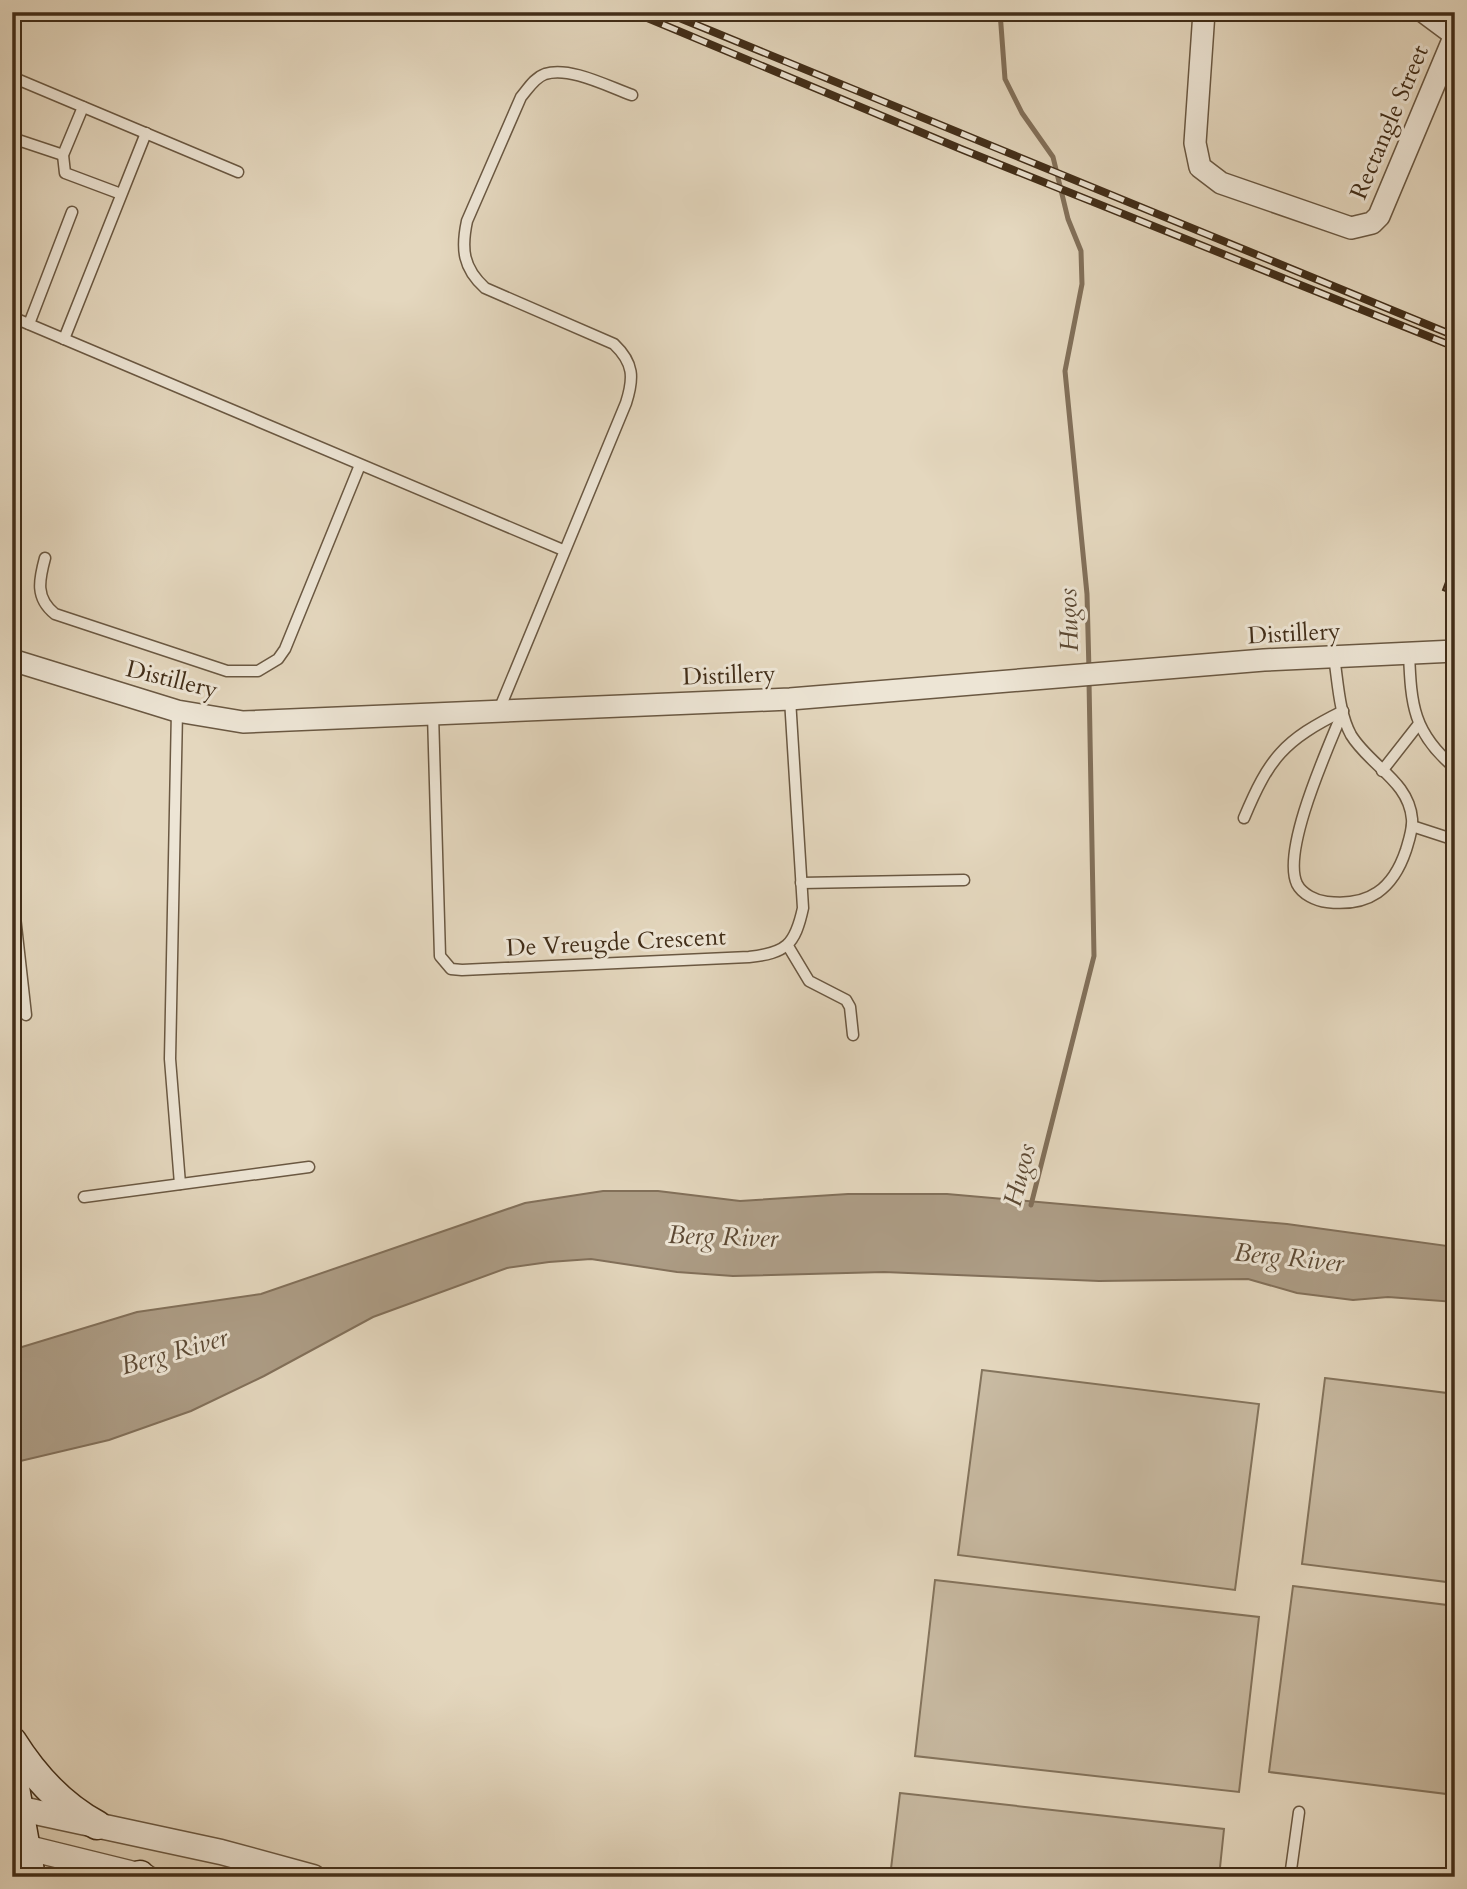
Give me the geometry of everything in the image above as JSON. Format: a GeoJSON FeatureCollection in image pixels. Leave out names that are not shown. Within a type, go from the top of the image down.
{"type":"FeatureCollection","features":[{"type":"Feature","properties":{"kind":"main road"},"geometry":{"type":"LineString","coordinates":[[12,1741],[48,1789],[76,1813],[97,1825]]}},
{"type":"Feature","properties":{"kind":"main road"},"geometry":{"type":"LineString","coordinates":[[12,1772],[20,1846],[32,1877]]}},
{"type":"Feature","properties":{"kind":"street","name":"Rectangle Street"},"geometry":{"type":"LineString","coordinates":[[1204,12],[1195,143],[1200,167],[1221,183],[1351,228],[1372,223],[1379,216],[1455,35]]}},
{"type":"Feature","properties":{"kind":"street"},"geometry":{"type":"LineString","coordinates":[[1424,12],[1455,35]]}},
{"type":"Feature","properties":{"kind":"street","name":"Distillery"},"geometry":{"type":"LineString","coordinates":[[12,660],[177,711],[243,722],[790,699],[1091,674],[1455,651]]}},
{"type":"Feature","properties":{"kind":"street"},"geometry":{"type":"LineString","coordinates":[[16,1807],[221,1852],[313,1877]]}},
{"type":"Feature","properties":{"kind":"street"},"geometry":{"type":"LineString","coordinates":[[20,1846],[141,1876]]}},
{"type":"Feature","properties":{"kind":"lane"},"geometry":{"type":"LineString","coordinates":[[499,710],[626,402],[632,383],[632,368],[626,355],[614,345],[485,288],[472,276],[464,260],[463,240],[467,221],[521,97],[532,82],[545,74],[562,72],[632,95]]}},
{"type":"Feature","properties":{"kind":"lane"},"geometry":{"type":"LineString","coordinates":[[12,78],[238,172]]}},
{"type":"Feature","properties":{"kind":"lane"},"geometry":{"type":"LineString","coordinates":[[83,107],[63,155],[62,167],[70,177],[121,194]]}},
{"type":"Feature","properties":{"kind":"lane"},"geometry":{"type":"LineString","coordinates":[[64,339],[146,133]]}},
{"type":"Feature","properties":{"kind":"lane"},"geometry":{"type":"LineString","coordinates":[[12,138],[63,155]]}},
{"type":"Feature","properties":{"kind":"lane"},"geometry":{"type":"LineString","coordinates":[[29,324],[72,212]]}},
{"type":"Feature","properties":{"kind":"lane"},"geometry":{"type":"LineString","coordinates":[[12,317],[563,550]]}},
{"type":"Feature","properties":{"kind":"lane"},"geometry":{"type":"LineString","coordinates":[[46,558],[40,595],[45,607],[55,614],[227,671],[258,671],[278,659],[285,649],[360,466]]}},
{"type":"Feature","properties":{"kind":"lane"},"geometry":{"type":"LineString","coordinates":[[1409,653],[1411,704],[1418,725],[1438,753],[1455,768]]}},
{"type":"Feature","properties":{"kind":"lane"},"geometry":{"type":"LineString","coordinates":[[1334,657],[1343,711],[1350,733],[1381,771],[1400,785],[1409,800],[1412,826],[1400,867],[1385,889],[1369,900],[1350,904],[1323,902],[1306,895],[1296,883],[1294,856],[1300,828],[1343,711]]}},
{"type":"Feature","properties":{"kind":"lane"},"geometry":{"type":"LineString","coordinates":[[790,699],[803,908],[798,931],[788,946],[809,981],[846,1000],[850,1007],[853,1035]]}},
{"type":"Feature","properties":{"kind":"lane"},"geometry":{"type":"LineString","coordinates":[[177,711],[170,1059],[180,1184]]}},
{"type":"Feature","properties":{"kind":"lane"},"geometry":{"type":"LineString","coordinates":[[1244,818],[1260,779],[1280,750],[1314,726],[1343,711]]}},
{"type":"Feature","properties":{"kind":"lane","name":"De Vreugde Crescent"},"geometry":{"type":"LineString","coordinates":[[433,714],[440,956],[451,969],[749,957],[773,954],[788,946]]}},
{"type":"Feature","properties":{"kind":"lane"},"geometry":{"type":"LineString","coordinates":[[1381,771],[1418,725]]}},
{"type":"Feature","properties":{"kind":"lane"},"geometry":{"type":"LineString","coordinates":[[1412,826],[1455,840]]}},
{"type":"Feature","properties":{"kind":"lane"},"geometry":{"type":"LineString","coordinates":[[801,883],[964,880]]}},
{"type":"Feature","properties":{"kind":"lane"},"geometry":{"type":"LineString","coordinates":[[12,890],[26,1016]]}},
{"type":"Feature","properties":{"kind":"lane"},"geometry":{"type":"LineString","coordinates":[[84,1198],[309,1167]]}},
{"type":"Feature","properties":{"kind":"lane"},"geometry":{"type":"LineString","coordinates":[[1290,1877],[1299,1812]]}},
{"type":"Feature","properties":{"kind":"shaded area"},"geometry":{"type":"Polygon","coordinates":[[[982,1370],[1259,1404],[1235,1590],[958,1555],[982,1370]]]}},
{"type":"Feature","properties":{"kind":"shaded area"},"geometry":{"type":"Polygon","coordinates":[[[1325,1378],[1455,1394],[1455,1583],[1302,1564],[1325,1378]]]}},
{"type":"Feature","properties":{"kind":"shaded area"},"geometry":{"type":"Polygon","coordinates":[[[935,1580],[1259,1617],[1239,1792],[915,1756],[935,1580]]]}},
{"type":"Feature","properties":{"kind":"shaded area"},"geometry":{"type":"Polygon","coordinates":[[[1293,1586],[1455,1606],[1455,1795],[1269,1772],[1293,1586]]]}},
{"type":"Feature","properties":{"kind":"shaded area"},"geometry":{"type":"Polygon","coordinates":[[[900,1793],[1224,1829],[1219,1877],[890,1877],[900,1793]]]}},
{"type":"Feature","properties":{"kind":"water","name":"Berg River"},"geometry":{"type":"Polygon","coordinates":[[[603,1191],[658,1191],[740,1201],[848,1194],[947,1194],[1287,1224],[1455,1247],[1455,1302],[1388,1297],[1353,1300],[1297,1293],[1248,1279],[1099,1281],[884,1272],[733,1276],[677,1272],[591,1259],[549,1262],[507,1268],[373,1317],[264,1376],[191,1411],[109,1440],[12,1463],[12,1350],[137,1312],[261,1294],[525,1203],[603,1191]]]}},
{"type":"Feature","properties":{"kind":"building"},"geometry":{"type":"Polygon","coordinates":[[[1455,558],[1455,595],[1443,590],[1455,558]]]}},
{"type":"Feature","properties":{"kind":"waterway","name":"Hugos"},"geometry":{"type":"LineString","coordinates":[[1000,12],[1005,79],[1022,113],[1053,157],[1068,219],[1081,251],[1082,284],[1065,371],[1087,594],[1089,671]]}},
{"type":"Feature","properties":{"kind":"waterway","name":"Hugos"},"geometry":{"type":"LineString","coordinates":[[1031,1205],[1094,956],[1089,681]]}},
{"type":"Feature","properties":{"kind":"railway"},"geometry":{"type":"LineString","coordinates":[[633,12],[961,149],[1455,347]]}},
{"type":"Feature","properties":{"kind":"railway"},"geometry":{"type":"LineString","coordinates":[[665,12],[1455,336]]}}]}
